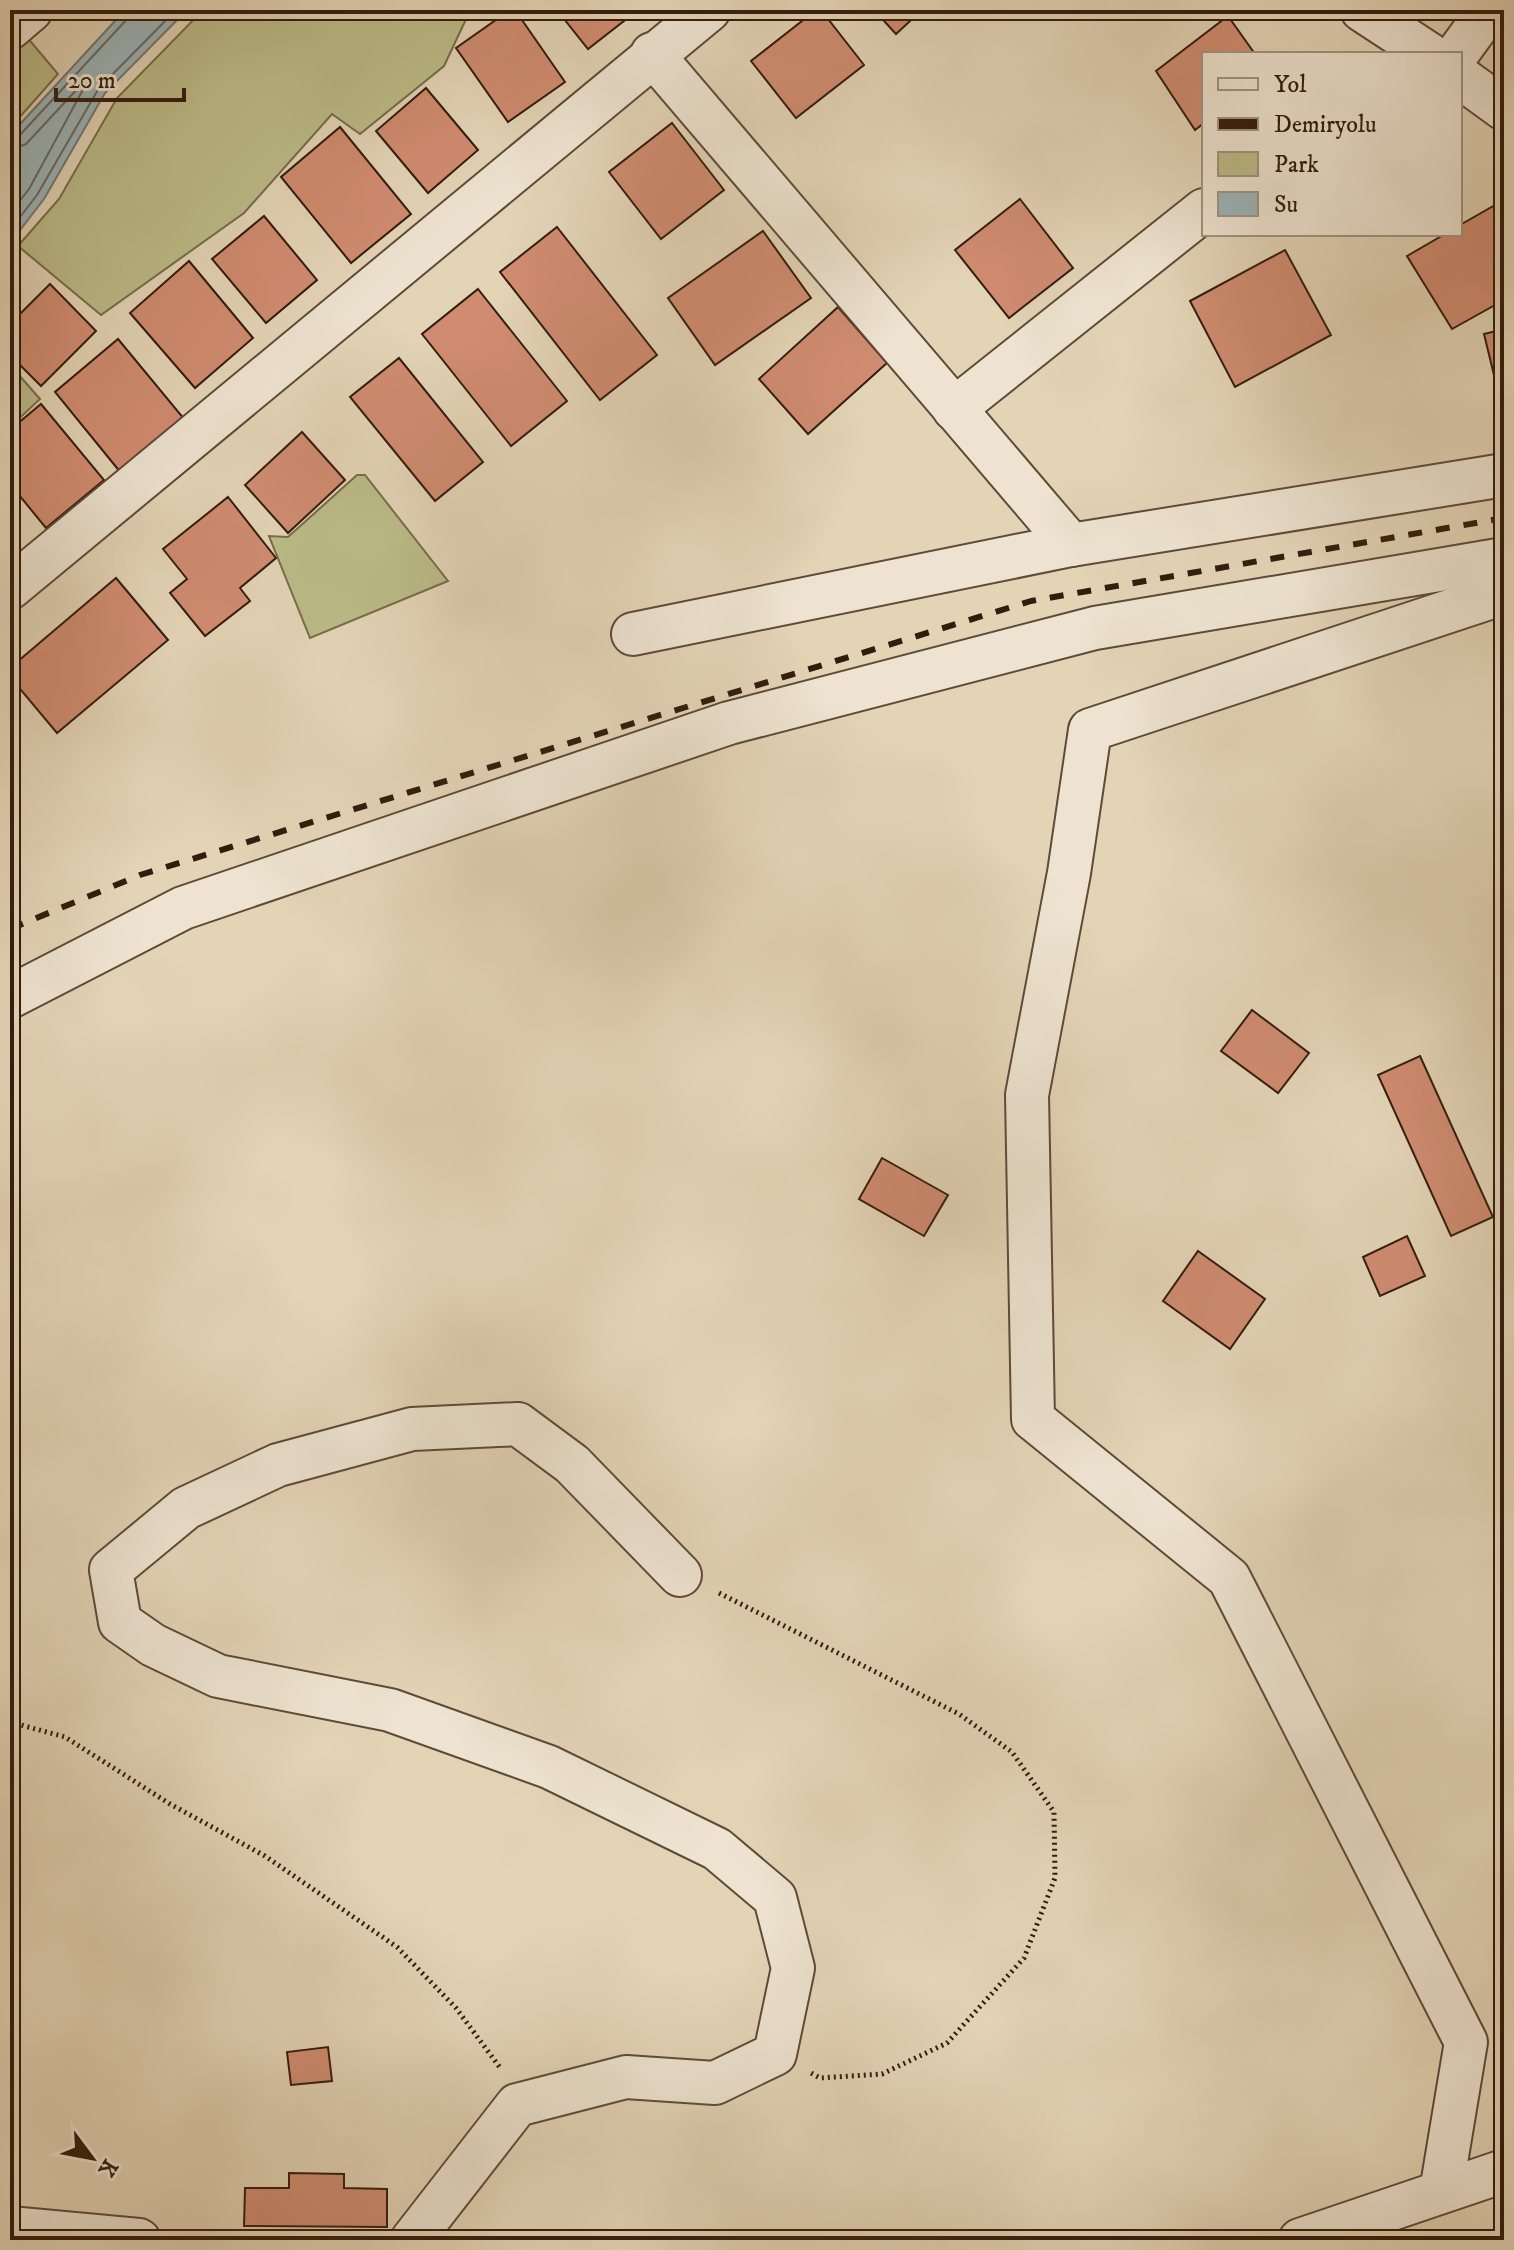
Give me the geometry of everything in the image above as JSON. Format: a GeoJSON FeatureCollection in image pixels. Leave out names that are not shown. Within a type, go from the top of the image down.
{"type":"FeatureCollection","features":[{"type":"Feature","properties":{"kind":"street"},"geometry":{"type":"LineString","coordinates":[[10,28],[31,10]]}},
{"type":"Feature","properties":{"kind":"street"},"geometry":{"type":"LineString","coordinates":[[10,588],[652,54],[709,10]]}},
{"type":"Feature","properties":{"kind":"street"},"geometry":{"type":"LineString","coordinates":[[1362,10],[1414,50]]}},
{"type":"Feature","properties":{"kind":"street"},"geometry":{"type":"LineString","coordinates":[[1458,52],[1489,10]]}},
{"type":"Feature","properties":{"kind":"street"},"geometry":{"type":"LineString","coordinates":[[652,54],[1071,545]]}},
{"type":"Feature","properties":{"kind":"street"},"geometry":{"type":"LineString","coordinates":[[1462,78],[1504,109]]}},
{"type":"Feature","properties":{"kind":"street"},"geometry":{"type":"LineString","coordinates":[[954,409],[1202,212]]}},
{"type":"Feature","properties":{"kind":"street"},"geometry":{"type":"LineString","coordinates":[[633,634],[1071,545],[1504,475]]}},
{"type":"Feature","properties":{"kind":"street"},"geometry":{"type":"LineString","coordinates":[[10,997],[183,908],[729,723],[1095,628],[1504,559]]}},
{"type":"Feature","properties":{"kind":"street"},"geometry":{"type":"LineString","coordinates":[[1441,2192],[1466,2042],[1229,1578],[1033,1419],[1027,1095],[1069,873],[1090,730],[1504,593]]}},
{"type":"Feature","properties":{"kind":"street"},"geometry":{"type":"LineString","coordinates":[[412,2240],[517,2105],[626,2077],[715,2083],[775,2054],[793,1968],[775,1898],[717,1849],[549,1767],[390,1710],[218,1676],[153,1645],[120,1622],[111,1570],[186,1508],[278,1465],[412,1429],[518,1424],[572,1464],[680,1575]]}},
{"type":"Feature","properties":{"kind":"street"},"geometry":{"type":"LineString","coordinates":[[1300,2240],[1504,2171]]}},
{"type":"Feature","properties":{"kind":"street"},"geometry":{"type":"LineString","coordinates":[[10,2228],[139,2240]]}},
{"type":"Feature","properties":{"kind":"path"},"geometry":{"type":"LineString","coordinates":[[680,1575],[748,1605],[959,1714],[1012,1752],[1054,1812],[1055,1878],[1024,1958],[947,2043],[882,2074],[820,2078],[775,2054]]}},
{"type":"Feature","properties":{"kind":"path"},"geometry":{"type":"LineString","coordinates":[[10,1722],[65,1737],[170,1804],[265,1856],[397,1947],[456,2008],[497,2062],[517,2105]]}},
{"type":"Feature","properties":{"kind":"green space"},"geometry":{"type":"Polygon","coordinates":[[[203,10],[478,10],[468,15],[444,66],[360,134],[332,114],[244,213],[101,315],[18,246],[59,199],[117,98],[203,10]]]}},
{"type":"Feature","properties":{"kind":"green space"},"geometry":{"type":"Polygon","coordinates":[[[26,36],[58,74],[10,128],[10,50],[26,36]]]}},
{"type":"Feature","properties":{"kind":"green space"},"geometry":{"type":"Polygon","coordinates":[[[10,365],[40,399],[10,427],[10,365]]]}},
{"type":"Feature","properties":{"kind":"green space"},"geometry":{"type":"Polygon","coordinates":[[[357,475],[365,475],[448,581],[310,638],[269,536],[288,537],[357,475]]]}},
{"type":"Feature","properties":{"kind":"water"},"geometry":{"type":"Polygon","coordinates":[[[125,10],[187,10],[105,93],[44,199],[10,243],[10,135],[125,10]]]}},
{"type":"Feature","properties":{"kind":"building"},"geometry":{"type":"Polygon","coordinates":[[[510,10],[515,10],[565,82],[508,122],[456,48],[510,10]]]}},
{"type":"Feature","properties":{"kind":"building"},"geometry":{"type":"Polygon","coordinates":[[[557,10],[638,10],[588,49],[557,10]]]}},
{"type":"Feature","properties":{"kind":"building"},"geometry":{"type":"Polygon","coordinates":[[[816,10],[821,10],[864,65],[796,118],[751,61],[816,10]]]}},
{"type":"Feature","properties":{"kind":"building"},"geometry":{"type":"Polygon","coordinates":[[[874,10],[922,10],[896,34],[874,10]]]}},
{"type":"Feature","properties":{"kind":"building"},"geometry":{"type":"Polygon","coordinates":[[[1228,16],[1254,52],[1202,52],[1202,125],[1195,130],[1156,71],[1228,16]]]}},
{"type":"Feature","properties":{"kind":"building"},"geometry":{"type":"Polygon","coordinates":[[[426,88],[478,150],[428,193],[376,131],[426,88]]]}},
{"type":"Feature","properties":{"kind":"building"},"geometry":{"type":"Polygon","coordinates":[[[672,123],[724,190],[661,239],[609,172],[672,123]]]}},
{"type":"Feature","properties":{"kind":"building"},"geometry":{"type":"Polygon","coordinates":[[[340,127],[411,214],[351,263],[281,177],[340,127]]]}},
{"type":"Feature","properties":{"kind":"building"},"geometry":{"type":"Polygon","coordinates":[[[1020,199],[1073,268],[1009,318],[955,250],[1020,199]]]}},
{"type":"Feature","properties":{"kind":"building"},"geometry":{"type":"Polygon","coordinates":[[[1504,200],[1504,300],[1452,329],[1407,256],[1442,236],[1462,236],[1462,224],[1504,200]]]}},
{"type":"Feature","properties":{"kind":"building"},"geometry":{"type":"Polygon","coordinates":[[[264,216],[317,280],[266,323],[212,259],[264,216]]]}},
{"type":"Feature","properties":{"kind":"building"},"geometry":{"type":"Polygon","coordinates":[[[557,227],[657,355],[600,400],[500,272],[557,227]]]}},
{"type":"Feature","properties":{"kind":"building"},"geometry":{"type":"Polygon","coordinates":[[[763,231],[811,298],[715,365],[668,298],[763,231]]]}},
{"type":"Feature","properties":{"kind":"building"},"geometry":{"type":"Polygon","coordinates":[[[1285,250],[1331,335],[1235,387],[1190,301],[1285,250]]]}},
{"type":"Feature","properties":{"kind":"building"},"geometry":{"type":"Polygon","coordinates":[[[189,261],[253,338],[195,388],[130,313],[189,261]]]}},
{"type":"Feature","properties":{"kind":"building"},"geometry":{"type":"Polygon","coordinates":[[[50,284],[96,331],[41,386],[10,355],[10,324],[50,284]]]}},
{"type":"Feature","properties":{"kind":"building"},"geometry":{"type":"Polygon","coordinates":[[[478,289],[567,401],[511,446],[422,334],[478,289]]]}},
{"type":"Feature","properties":{"kind":"building"},"geometry":{"type":"Polygon","coordinates":[[[838,307],[887,363],[808,434],[759,379],[838,307]]]}},
{"type":"Feature","properties":{"kind":"building"},"geometry":{"type":"Polygon","coordinates":[[[1504,329],[1504,408],[1502,408],[1484,334],[1504,329]]]}},
{"type":"Feature","properties":{"kind":"building"},"geometry":{"type":"Polygon","coordinates":[[[118,339],[185,420],[121,473],[55,392],[118,339]]]}},
{"type":"Feature","properties":{"kind":"building"},"geometry":{"type":"Polygon","coordinates":[[[399,358],[483,462],[435,501],[350,397],[399,358]]]}},
{"type":"Feature","properties":{"kind":"building"},"geometry":{"type":"Polygon","coordinates":[[[41,404],[104,480],[46,528],[10,484],[10,430],[41,404]]]}},
{"type":"Feature","properties":{"kind":"building"},"geometry":{"type":"Polygon","coordinates":[[[302,432],[345,480],[288,533],[245,485],[302,432]]]}},
{"type":"Feature","properties":{"kind":"building"},"geometry":{"type":"Polygon","coordinates":[[[228,497],[276,558],[240,588],[250,601],[205,636],[170,593],[187,579],[163,549],[228,497]]]}},
{"type":"Feature","properties":{"kind":"building"},"geometry":{"type":"Polygon","coordinates":[[[116,578],[168,640],[57,733],[10,677],[10,668],[116,578]]]}},
{"type":"Feature","properties":{"kind":"building"},"geometry":{"type":"Polygon","coordinates":[[[1252,1010],[1309,1053],[1278,1093],[1221,1051],[1252,1010]]]}},
{"type":"Feature","properties":{"kind":"building"},"geometry":{"type":"Polygon","coordinates":[[[1420,1056],[1493,1217],[1451,1236],[1378,1075],[1420,1056]]]}},
{"type":"Feature","properties":{"kind":"building"},"geometry":{"type":"Polygon","coordinates":[[[882,1158],[948,1195],[924,1236],[859,1199],[882,1158]]]}},
{"type":"Feature","properties":{"kind":"building"},"geometry":{"type":"Polygon","coordinates":[[[1407,1236],[1425,1276],[1380,1296],[1363,1257],[1407,1236]]]}},
{"type":"Feature","properties":{"kind":"building"},"geometry":{"type":"Polygon","coordinates":[[[1198,1251],[1265,1299],[1230,1349],[1163,1301],[1198,1251]]]}},
{"type":"Feature","properties":{"kind":"building"},"geometry":{"type":"Polygon","coordinates":[[[328,2047],[332,2081],[291,2085],[287,2052],[328,2047]]]}},
{"type":"Feature","properties":{"kind":"building"},"geometry":{"type":"Polygon","coordinates":[[[289,2173],[344,2174],[344,2188],[387,2189],[387,2227],[244,2226],[245,2188],[289,2188],[289,2173]]]}},
{"type":"Feature","properties":{"kind":"railway"},"geometry":{"type":"LineString","coordinates":[[10,929],[140,875],[1031,601],[1504,518]]}}]}
